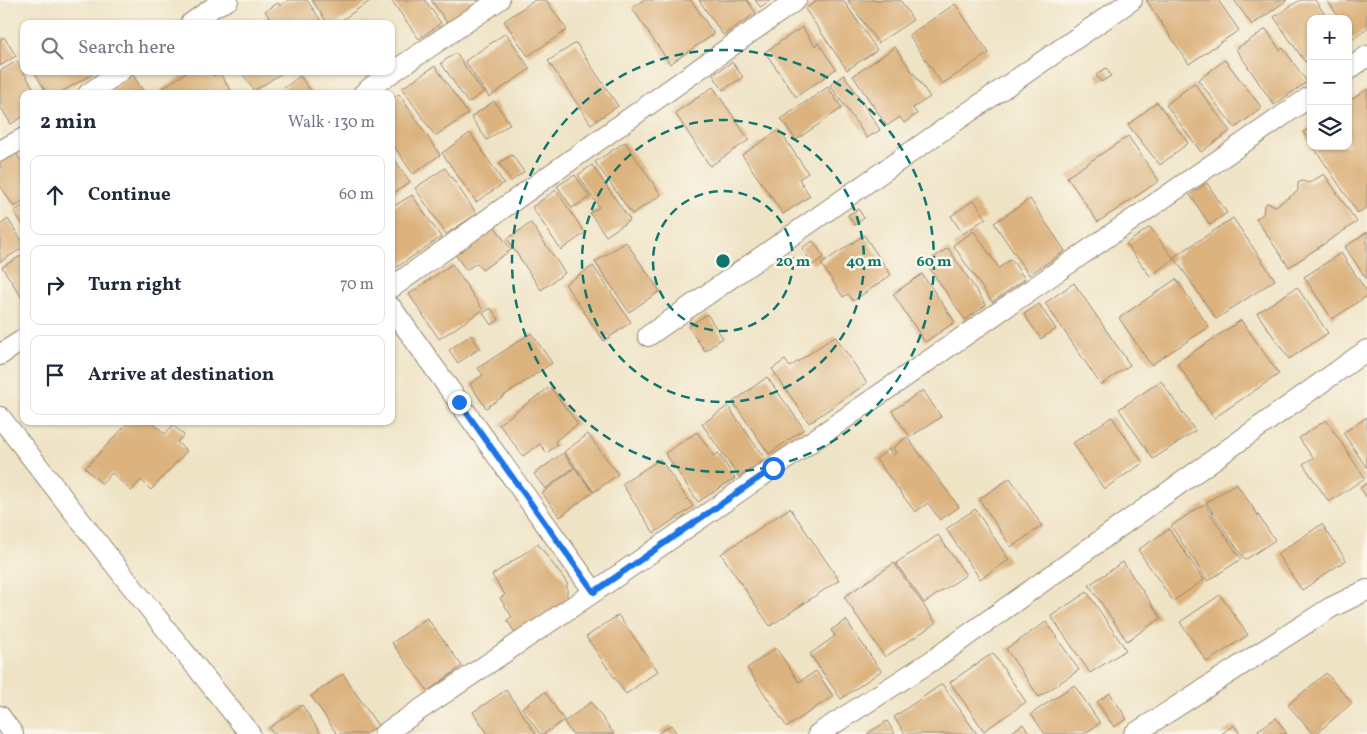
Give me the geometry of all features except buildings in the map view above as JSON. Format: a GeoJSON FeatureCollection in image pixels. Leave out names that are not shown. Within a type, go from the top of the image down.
{"type":"FeatureCollection","features":[{"type":"Feature","properties":{"kind":"street"},"geometry":{"type":"LineString","coordinates":[[196,20],[215,6],[228,0]]}},
{"type":"Feature","properties":{"kind":"street"},"geometry":{"type":"LineString","coordinates":[[395,70],[499,0]]}},
{"type":"Feature","properties":{"kind":"street"},"geometry":{"type":"LineString","coordinates":[[395,285],[796,0]]}},
{"type":"Feature","properties":{"kind":"street"},"geometry":{"type":"LineString","coordinates":[[648,336],[920,144],[1132,0]]}},
{"type":"Feature","properties":{"kind":"street"},"geometry":{"type":"LineString","coordinates":[[1352,67],[1367,56]]}},
{"type":"Feature","properties":{"kind":"street"},"geometry":{"type":"LineString","coordinates":[[94,90],[115,75]]}},
{"type":"Feature","properties":{"kind":"street"},"geometry":{"type":"LineString","coordinates":[[368,90],[388,75]]}},
{"type":"Feature","properties":{"kind":"street"},"geometry":{"type":"LineString","coordinates":[[384,734],[594,592],[1307,99]]}},
{"type":"Feature","properties":{"kind":"street"},"geometry":{"type":"LineString","coordinates":[[0,151],[20,140]]}},
{"type":"Feature","properties":{"kind":"street"},"geometry":{"type":"LineString","coordinates":[[395,312],[594,592]]}},
{"type":"Feature","properties":{"kind":"street"},"geometry":{"type":"LineString","coordinates":[[0,355],[20,342]]}},
{"type":"Feature","properties":{"kind":"street"},"geometry":{"type":"LineString","coordinates":[[818,734],[933,660],[1367,350]]}},
{"type":"Feature","properties":{"kind":"street"},"geometry":{"type":"LineString","coordinates":[[0,417],[129,584],[250,734]]}},
{"type":"Feature","properties":{"kind":"street"},"geometry":{"type":"LineString","coordinates":[[1134,734],[1330,608],[1367,590]]}},
{"type":"Feature","properties":{"kind":"street"},"geometry":{"type":"LineString","coordinates":[[0,716],[13,734]]}},
{"type":"Feature","properties":{"kind":"route"},"geometry":{"type":"LineString","coordinates":[[459,402],[594,592],[773,468]]}}]}
